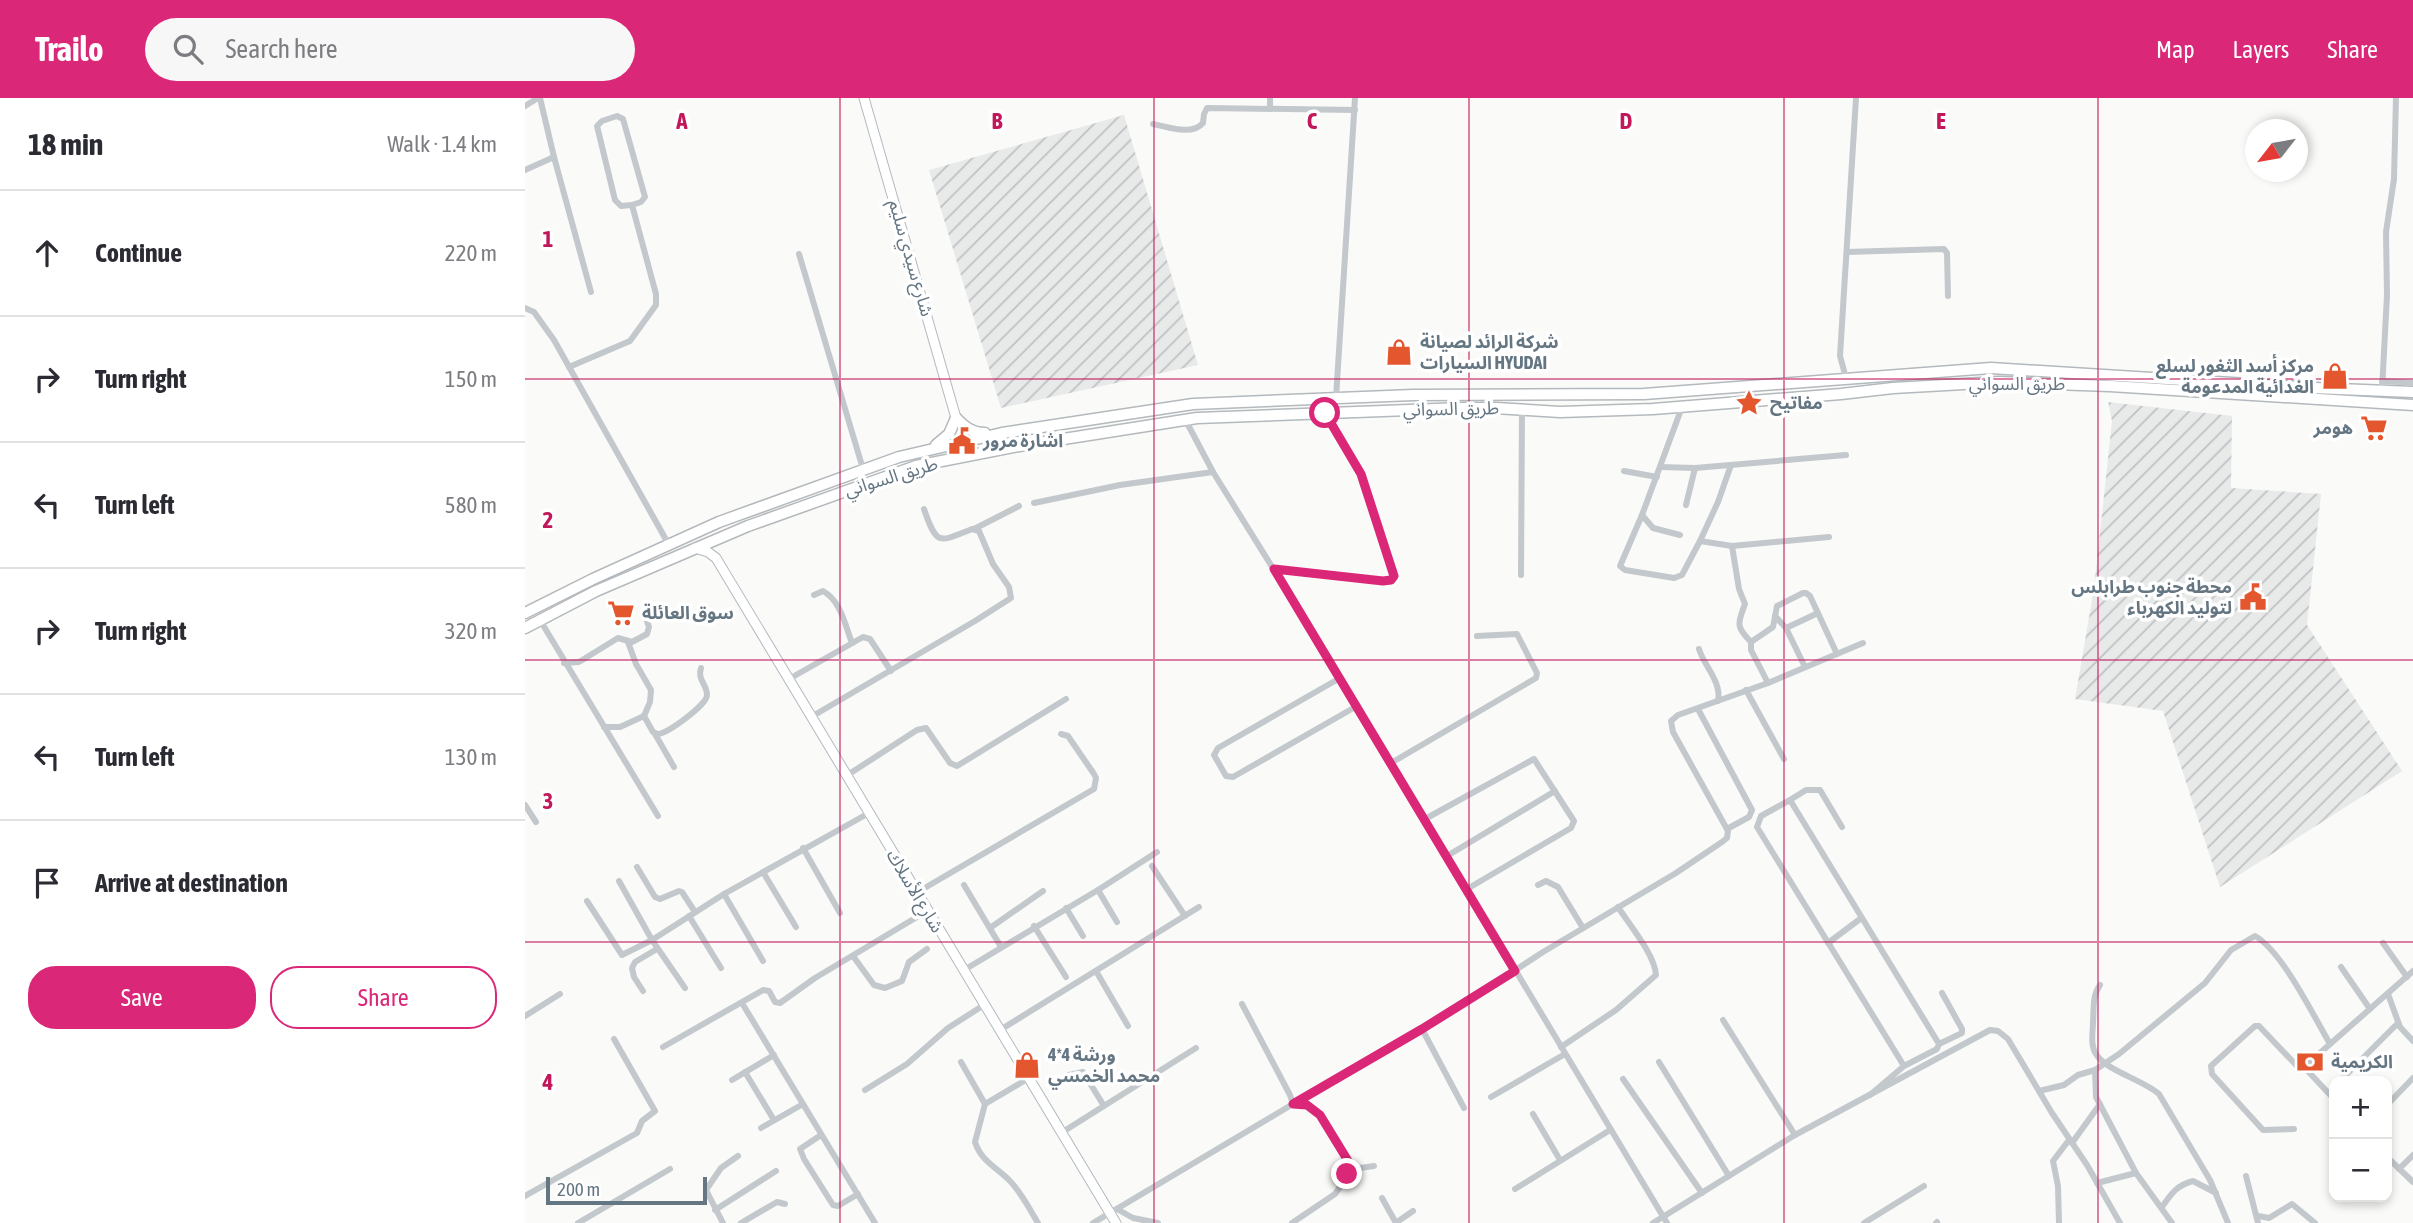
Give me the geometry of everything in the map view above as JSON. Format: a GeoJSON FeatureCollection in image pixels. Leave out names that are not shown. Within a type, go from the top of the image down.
{"type":"FeatureCollection","features":[{"type":"Feature","properties":{"kind":"highway","name":"طريق السواني"},"geometry":{"type":"LineString","coordinates":[[525,614],[593,579],[751,509],[863,469],[931,449],[1002,433],[1193,404],[1490,393],[1644,394],[1991,368],[2314,388],[2382,385],[2413,391]]}},
{"type":"Feature","properties":{"kind":"highway","name":"طريق السواني"},"geometry":{"type":"LineString","coordinates":[[525,628],[596,592],[718,538],[916,466],[1185,419],[1462,408],[1522,408],[1560,412],[1682,407],[1893,388],[1999,382],[2110,386],[2413,405]]}},
{"type":"Feature","properties":{"kind":"highway"},"geometry":{"type":"LineString","coordinates":[[1253,416],[1251,407],[1257,401]]}},
{"type":"Feature","properties":{"kind":"highway"},"geometry":{"type":"LineString","coordinates":[[1225,417],[1228,409],[1226,402]]}},
{"type":"Feature","properties":{"kind":"highway"},"geometry":{"type":"LineString","coordinates":[[931,449],[948,436],[956,418],[966,428],[975,432],[1002,433]]}},
{"type":"Feature","properties":{"kind":"street"},"geometry":{"type":"LineString","coordinates":[[525,106],[539,98],[591,292]]}},
{"type":"Feature","properties":{"kind":"street","name":"شارع سيدي سليم"},"geometry":{"type":"LineString","coordinates":[[864,98],[956,418]]}},
{"type":"Feature","properties":{"kind":"street"},"geometry":{"type":"LineString","coordinates":[[1229,98],[1230,108]]}},
{"type":"Feature","properties":{"kind":"street"},"geometry":{"type":"LineString","coordinates":[[1270,98],[1270,108]]}},
{"type":"Feature","properties":{"kind":"street"},"geometry":{"type":"LineString","coordinates":[[1336,398],[1355,98]]}},
{"type":"Feature","properties":{"kind":"street"},"geometry":{"type":"LineString","coordinates":[[1846,378],[1840,356],[1856,98]]}},
{"type":"Feature","properties":{"kind":"street"},"geometry":{"type":"LineString","coordinates":[[2396,98],[2394,179],[2386,232],[2387,295],[2382,385],[2413,383]]}},
{"type":"Feature","properties":{"kind":"street"},"geometry":{"type":"LineString","coordinates":[[1153,124],[1196,129],[1203,123],[1207,108],[1355,110]]}},
{"type":"Feature","properties":{"kind":"street"},"geometry":{"type":"LineString","coordinates":[[617,116],[623,119],[645,197],[641,202],[632,205],[621,206],[615,200],[597,126],[602,121],[617,116]]}},
{"type":"Feature","properties":{"kind":"street"},"geometry":{"type":"LineString","coordinates":[[525,170],[554,157]]}},
{"type":"Feature","properties":{"kind":"street"},"geometry":{"type":"LineString","coordinates":[[569,367],[630,341],[656,305],[656,294],[632,205]]}},
{"type":"Feature","properties":{"kind":"street"},"geometry":{"type":"LineString","coordinates":[[1847,252],[1944,249],[1947,253],[1948,296]]}},
{"type":"Feature","properties":{"kind":"street"},"geometry":{"type":"LineString","coordinates":[[799,254],[863,469]]}},
{"type":"Feature","properties":{"kind":"street"},"geometry":{"type":"LineString","coordinates":[[525,308],[534,312],[569,367],[669,545]]}},
{"type":"Feature","properties":{"kind":"street"},"geometry":{"type":"LineString","coordinates":[[1682,407],[1661,467],[1620,566],[1625,570],[1674,578],[1682,575],[1718,502],[1731,465]]}},
{"type":"Feature","properties":{"kind":"street"},"geometry":{"type":"LineString","coordinates":[[1521,575],[1522,408]]}},
{"type":"Feature","properties":{"kind":"street"},"geometry":{"type":"LineString","coordinates":[[1274,569],[1383,581],[1391,580],[1394,576],[1361,474],[1325,413]]}},
{"type":"Feature","properties":{"kind":"street"},"geometry":{"type":"LineString","coordinates":[[1185,419],[1213,472],[1341,678],[1665,1220]]}},
{"type":"Feature","properties":{"kind":"street"},"geometry":{"type":"LineString","coordinates":[[1661,467],[1695,468],[1846,455]]}},
{"type":"Feature","properties":{"kind":"street"},"geometry":{"type":"LineString","coordinates":[[1686,505],[1695,468]]}},
{"type":"Feature","properties":{"kind":"street"},"geometry":{"type":"LineString","coordinates":[[1625,471],[1657,477]]}},
{"type":"Feature","properties":{"kind":"street"},"geometry":{"type":"LineString","coordinates":[[1034,503],[1120,485],[1213,472]]}},
{"type":"Feature","properties":{"kind":"street"},"geometry":{"type":"LineString","coordinates":[[924,509],[932,531],[941,538],[949,539],[1019,506]]}},
{"type":"Feature","properties":{"kind":"street"},"geometry":{"type":"LineString","coordinates":[[1642,515],[1653,528],[1680,535]]}},
{"type":"Feature","properties":{"kind":"street"},"geometry":{"type":"LineString","coordinates":[[811,717],[1011,598],[1010,587],[998,573],[981,534],[975,529]]}},
{"type":"Feature","properties":{"kind":"street"},"geometry":{"type":"LineString","coordinates":[[1700,541],[1732,546],[1829,537]]}},
{"type":"Feature","properties":{"kind":"street"},"geometry":{"type":"LineString","coordinates":[[695,548],[716,558],[718,538]]}},
{"type":"Feature","properties":{"kind":"street"},"geometry":{"type":"LineString","coordinates":[[1732,546],[1739,589],[1745,604],[1738,618],[1738,625],[1751,642],[1751,650],[1768,683]]}},
{"type":"Feature","properties":{"kind":"street","name":"شارع الأسلاك"},"geometry":{"type":"LineString","coordinates":[[716,558],[1061,1133],[1113,1211],[1116,1223]]}},
{"type":"Feature","properties":{"kind":"street"},"geometry":{"type":"LineString","coordinates":[[814,594],[823,591],[831,595],[837,603],[852,643]]}},
{"type":"Feature","properties":{"kind":"street"},"geometry":{"type":"LineString","coordinates":[[1751,642],[1773,627],[1775,609],[1781,602],[1806,593],[1837,654]]}},
{"type":"Feature","properties":{"kind":"street"},"geometry":{"type":"LineString","coordinates":[[564,663],[579,662],[619,638],[632,642],[649,631],[644,612]]}},
{"type":"Feature","properties":{"kind":"street"},"geometry":{"type":"LineString","coordinates":[[1786,628],[1818,613]]}},
{"type":"Feature","properties":{"kind":"street"},"geometry":{"type":"LineString","coordinates":[[1775,616],[1786,628],[1805,667]]}},
{"type":"Feature","properties":{"kind":"street"},"geometry":{"type":"LineString","coordinates":[[540,620],[658,817]]}},
{"type":"Feature","properties":{"kind":"street"},"geometry":{"type":"LineString","coordinates":[[1391,763],[1537,678],[1538,673],[1517,634],[1477,636]]}},
{"type":"Feature","properties":{"kind":"street"},"geometry":{"type":"LineString","coordinates":[[789,679],[863,637],[870,639],[891,671]]}},
{"type":"Feature","properties":{"kind":"street"},"geometry":{"type":"LineString","coordinates":[[604,727],[625,725],[644,716],[650,702],[651,690],[636,664],[628,642]]}},
{"type":"Feature","properties":{"kind":"street"},"geometry":{"type":"LineString","coordinates":[[1093,1223],[1422,1029],[1722,842],[1727,838],[1727,829],[1671,726],[1671,721],[1678,715],[1768,683],[1863,643]]}},
{"type":"Feature","properties":{"kind":"street"},"geometry":{"type":"LineString","coordinates":[[1699,649],[1719,691],[1718,701]]}},
{"type":"Feature","properties":{"kind":"street"},"geometry":{"type":"LineString","coordinates":[[655,734],[662,733],[696,711],[707,698],[699,676],[701,667]]}},
{"type":"Feature","properties":{"kind":"street"},"geometry":{"type":"LineString","coordinates":[[1341,678],[1217,748],[1214,755],[1219,766],[1226,776],[1233,777],[1357,706]]}},
{"type":"Feature","properties":{"kind":"street"},"geometry":{"type":"LineString","coordinates":[[1746,690],[1784,759]]}},
{"type":"Feature","properties":{"kind":"street"},"geometry":{"type":"LineString","coordinates":[[846,776],[917,730],[926,728],[950,763],[957,766],[1066,699]]}},
{"type":"Feature","properties":{"kind":"street"},"geometry":{"type":"LineString","coordinates":[[1698,709],[1752,810],[1749,817],[1727,829]]}},
{"type":"Feature","properties":{"kind":"street"},"geometry":{"type":"LineString","coordinates":[[644,716],[674,767]]}},
{"type":"Feature","properties":{"kind":"street"},"geometry":{"type":"LineString","coordinates":[[916,893],[1094,789],[1094,774],[1068,736],[1061,734]]}},
{"type":"Feature","properties":{"kind":"street"},"geometry":{"type":"LineString","coordinates":[[1425,819],[1531,759],[1536,760],[1574,821],[1573,826],[1467,889]]}},
{"type":"Feature","properties":{"kind":"street"},"geometry":{"type":"LineString","coordinates":[[1842,827],[1820,790],[1806,790],[1761,816],[1757,827],[1904,1066]]}},
{"type":"Feature","properties":{"kind":"street"},"geometry":{"type":"LineString","coordinates":[[1447,856],[1555,791]]}},
{"type":"Feature","properties":{"kind":"street"},"geometry":{"type":"LineString","coordinates":[[1790,800],[1860,919],[1939,1044]]}},
{"type":"Feature","properties":{"kind":"street"},"geometry":{"type":"LineString","coordinates":[[525,805],[536,822]]}},
{"type":"Feature","properties":{"kind":"street"},"geometry":{"type":"LineString","coordinates":[[587,901],[622,955],[652,940],[803,848],[869,813]]}},
{"type":"Feature","properties":{"kind":"street"},"geometry":{"type":"LineString","coordinates":[[803,848],[840,913]]}},
{"type":"Feature","properties":{"kind":"street"},"geometry":{"type":"LineString","coordinates":[[964,970],[1157,852]]}},
{"type":"Feature","properties":{"kind":"street"},"geometry":{"type":"LineString","coordinates":[[1152,866],[1185,916]]}},
{"type":"Feature","properties":{"kind":"street"},"geometry":{"type":"LineString","coordinates":[[637,867],[655,897],[660,899],[682,892],[721,968]]}},
{"type":"Feature","properties":{"kind":"street"},"geometry":{"type":"LineString","coordinates":[[763,872],[796,927]]}},
{"type":"Feature","properties":{"kind":"street"},"geometry":{"type":"LineString","coordinates":[[619,881],[657,949],[685,988]]}},
{"type":"Feature","properties":{"kind":"street"},"geometry":{"type":"LineString","coordinates":[[1538,885],[1546,881],[1558,887],[1583,928]]}},
{"type":"Feature","properties":{"kind":"street"},"geometry":{"type":"LineString","coordinates":[[964,886],[1001,947]]}},
{"type":"Feature","properties":{"kind":"street"},"geometry":{"type":"LineString","coordinates":[[1098,890],[1117,922]]}},
{"type":"Feature","properties":{"kind":"street"},"geometry":{"type":"LineString","coordinates":[[990,928],[1043,891]]}},
{"type":"Feature","properties":{"kind":"street"},"geometry":{"type":"LineString","coordinates":[[724,894],[763,961]]}},
{"type":"Feature","properties":{"kind":"street"},"geometry":{"type":"LineString","coordinates":[[1000,1030],[1199,907]]}},
{"type":"Feature","properties":{"kind":"street"},"geometry":{"type":"LineString","coordinates":[[1491,1097],[1563,1050],[1657,975],[1645,948],[1618,907]]}},
{"type":"Feature","properties":{"kind":"street"},"geometry":{"type":"LineString","coordinates":[[1066,908],[1083,936]]}},
{"type":"Feature","properties":{"kind":"street"},"geometry":{"type":"LineString","coordinates":[[663,1047],[764,990],[769,991],[775,1002],[780,1003],[927,911]]}},
{"type":"Feature","properties":{"kind":"street"},"geometry":{"type":"LineString","coordinates":[[1828,943],[1860,919]]}},
{"type":"Feature","properties":{"kind":"street"},"geometry":{"type":"LineString","coordinates":[[1034,926],[1066,977]]}},
{"type":"Feature","properties":{"kind":"street"},"geometry":{"type":"LineString","coordinates":[[2039,1091],[2064,1085],[2078,1074],[2095,1070],[2147,1032],[2205,983],[2231,950],[2255,936],[2278,956],[2330,1044]]}},
{"type":"Feature","properties":{"kind":"street"},"geometry":{"type":"LineString","coordinates":[[2383,943],[2407,976]]}},
{"type":"Feature","properties":{"kind":"street"},"geometry":{"type":"LineString","coordinates":[[643,991],[632,968],[635,962],[657,949]]}},
{"type":"Feature","properties":{"kind":"street"},"geometry":{"type":"LineString","coordinates":[[853,956],[874,985],[885,988],[901,981],[909,962],[927,949]]}},
{"type":"Feature","properties":{"kind":"street"},"geometry":{"type":"LineString","coordinates":[[2341,967],[2369,1009]]}},
{"type":"Feature","properties":{"kind":"street"},"geometry":{"type":"LineString","coordinates":[[1096,971],[1128,1026]]}},
{"type":"Feature","properties":{"kind":"street"},"geometry":{"type":"LineString","coordinates":[[2304,1067],[2413,971]]}},
{"type":"Feature","properties":{"kind":"street"},"geometry":{"type":"LineString","coordinates":[[2100,985],[2094,993],[2095,1053],[2103,1063],[2148,1084],[2159,1094],[2198,1158],[2228,1223]]}},
{"type":"Feature","properties":{"kind":"street"},"geometry":{"type":"LineString","coordinates":[[1870,1095],[1904,1066],[1962,1033],[1942,993]]}},
{"type":"Feature","properties":{"kind":"street"},"geometry":{"type":"LineString","coordinates":[[525,1016],[560,994]]}},
{"type":"Feature","properties":{"kind":"street"},"geometry":{"type":"LineString","coordinates":[[2388,994],[2398,1023],[2413,1041]]}},
{"type":"Feature","properties":{"kind":"street"},"geometry":{"type":"LineString","coordinates":[[742,1003],[874,1223]]}},
{"type":"Feature","properties":{"kind":"street"},"geometry":{"type":"LineString","coordinates":[[1242,1004],[1293,1104]]}},
{"type":"Feature","properties":{"kind":"street"},"geometry":{"type":"LineString","coordinates":[[865,1090],[907,1064],[949,1028],[984,1005]]}},
{"type":"Feature","properties":{"kind":"street"},"geometry":{"type":"LineString","coordinates":[[1723,1020],[1795,1136]]}},
{"type":"Feature","properties":{"kind":"street"},"geometry":{"type":"LineString","coordinates":[[2345,1076],[2398,1023]]}},
{"type":"Feature","properties":{"kind":"street"},"geometry":{"type":"LineString","coordinates":[[2294,1129],[2263,1129],[2212,1074],[2211,1066],[2259,1026],[2297,1066],[2304,1067],[2328,1093]]}},
{"type":"Feature","properties":{"kind":"street"},"geometry":{"type":"LineString","coordinates":[[1422,1029],[1464,1108]]}},
{"type":"Feature","properties":{"kind":"street"},"geometry":{"type":"LineString","coordinates":[[1653,1223],[1665,1220],[1702,1193],[1795,1136],[1990,1030],[1998,1031],[2008,1039],[2120,1223]]}},
{"type":"Feature","properties":{"kind":"street"},"geometry":{"type":"LineString","coordinates":[[525,1196],[637,1133],[642,1121],[655,1111],[614,1039]]}},
{"type":"Feature","properties":{"kind":"street"},"geometry":{"type":"LineString","coordinates":[[1061,1133],[1196,1048]]}},
{"type":"Feature","properties":{"kind":"street"},"geometry":{"type":"LineString","coordinates":[[732,1080],[774,1055]]}},
{"type":"Feature","properties":{"kind":"street"},"geometry":{"type":"LineString","coordinates":[[961,1062],[985,1104],[976,1146],[985,1160],[1007,1177],[1038,1223]]}},
{"type":"Feature","properties":{"kind":"street"},"geometry":{"type":"LineString","coordinates":[[1659,1062],[1730,1176]]}},
{"type":"Feature","properties":{"kind":"street"},"geometry":{"type":"LineString","coordinates":[[2095,1070],[2096,1097],[2099,1104],[2136,1173],[2172,1223]]}},
{"type":"Feature","properties":{"kind":"street"},"geometry":{"type":"LineString","coordinates":[[745,1072],[774,1120]]}},
{"type":"Feature","properties":{"kind":"street"},"geometry":{"type":"LineString","coordinates":[[1069,1075],[1083,1072],[1104,1106]]}},
{"type":"Feature","properties":{"kind":"street"},"geometry":{"type":"LineString","coordinates":[[985,1104],[1029,1078]]}},
{"type":"Feature","properties":{"kind":"street"},"geometry":{"type":"LineString","coordinates":[[2392,1100],[2413,1078]]}},
{"type":"Feature","properties":{"kind":"street"},"geometry":{"type":"LineString","coordinates":[[1623,1079],[1702,1193]]}},
{"type":"Feature","properties":{"kind":"street"},"geometry":{"type":"LineString","coordinates":[[761,1128],[803,1104]]}},
{"type":"Feature","properties":{"kind":"street"},"geometry":{"type":"LineString","coordinates":[[1293,1104],[1307,1105],[1320,1115],[1353,1169]]}},
{"type":"Feature","properties":{"kind":"street"},"geometry":{"type":"LineString","coordinates":[[2059,1223],[2058,1186],[2053,1161],[2099,1104]]}},
{"type":"Feature","properties":{"kind":"street"},"geometry":{"type":"LineString","coordinates":[[1533,1114],[1560,1160]]}},
{"type":"Feature","properties":{"kind":"street"},"geometry":{"type":"LineString","coordinates":[[1515,1189],[1610,1130]]}},
{"type":"Feature","properties":{"kind":"street"},"geometry":{"type":"LineString","coordinates":[[821,1135],[800,1149],[832,1205],[838,1206],[858,1194]]}},
{"type":"Feature","properties":{"kind":"street"},"geometry":{"type":"LineString","coordinates":[[2399,1169],[2413,1155]]}},
{"type":"Feature","properties":{"kind":"street"},"geometry":{"type":"LineString","coordinates":[[723,1223],[706,1190],[721,1168],[739,1156]]}},
{"type":"Feature","properties":{"kind":"street"},"geometry":{"type":"LineString","coordinates":[[2392,1162],[2413,1182]]}},
{"type":"Feature","properties":{"kind":"street"},"geometry":{"type":"LineString","coordinates":[[1292,1223],[1335,1194],[1353,1169],[1374,1166]]}},
{"type":"Feature","properties":{"kind":"street"},"geometry":{"type":"LineString","coordinates":[[578,1223],[670,1169]]}},
{"type":"Feature","properties":{"kind":"street"},"geometry":{"type":"LineString","coordinates":[[715,1210],[776,1171]]}},
{"type":"Feature","properties":{"kind":"street"},"geometry":{"type":"LineString","coordinates":[[2098,1184],[2136,1173]]}},
{"type":"Feature","properties":{"kind":"street"},"geometry":{"type":"LineString","coordinates":[[2246,1176],[2258,1219],[2269,1218],[2292,1204],[2315,1223]]}},
{"type":"Feature","properties":{"kind":"street"},"geometry":{"type":"LineString","coordinates":[[2162,1207],[2182,1184],[2193,1181],[2216,1193]]}},
{"type":"Feature","properties":{"kind":"street"},"geometry":{"type":"LineString","coordinates":[[1864,1223],[1924,1185]]}},
{"type":"Feature","properties":{"kind":"street"},"geometry":{"type":"LineString","coordinates":[[1382,1198],[1397,1222],[1413,1211]]}},
{"type":"Feature","properties":{"kind":"street"},"geometry":{"type":"LineString","coordinates":[[741,1223],[777,1202],[785,1204]]}},
{"type":"Feature","properties":{"kind":"street"},"geometry":{"type":"LineString","coordinates":[[1113,1211],[1158,1223]]}},
{"type":"Feature","properties":{"kind":"shaded area"},"geometry":{"type":"Polygon","coordinates":[[[1124,115],[1198,365],[1001,408],[929,170],[1124,115]]]}},
{"type":"Feature","properties":{"kind":"shaded area"},"geometry":{"type":"Polygon","coordinates":[[[2108,402],[2232,416],[2231,488],[2321,494],[2307,625],[2402,771],[2220,887],[2163,711],[2075,699],[2094,588],[2112,421],[2108,402]]]}},
{"type":"Feature","properties":{"kind":"place","name":"شركة الرائد لصيانة السيارات HYUDAI"},"geometry":{"type":"Point","coordinates":[1399,352]}},
{"type":"Feature","properties":{"kind":"place","name":"مركز أسد الثغور لسلع الغدائية المدعومة"},"geometry":{"type":"Point","coordinates":[2335,376]}},
{"type":"Feature","properties":{"kind":"place","name":"مفاتيح"},"geometry":{"type":"Point","coordinates":[1749,403]}},
{"type":"Feature","properties":{"kind":"place","name":"هومر"},"geometry":{"type":"Point","coordinates":[2374,428]}},
{"type":"Feature","properties":{"kind":"place","name":"اشارة مرور"},"geometry":{"type":"Point","coordinates":[962,441]}},
{"type":"Feature","properties":{"kind":"place","name":"محطة جنوب طرابلس لتوليد الكهرباء"},"geometry":{"type":"Point","coordinates":[2253,597]}},
{"type":"Feature","properties":{"kind":"place","name":"سوق العائلة"},"geometry":{"type":"Point","coordinates":[621,613]}},
{"type":"Feature","properties":{"kind":"place","name":"الكريمية"},"geometry":{"type":"Point","coordinates":[2310,1062]}},
{"type":"Feature","properties":{"kind":"place","name":"4*4 ورشة محمد الخمسي"},"geometry":{"type":"Point","coordinates":[1027,1065]}},
{"type":"Feature","properties":{"kind":"route"},"geometry":{"type":"LineString","coordinates":[[1325,413],[1361,474],[1394,576],[1388,582],[1274,569],[1515,971],[1293,1104],[1307,1105],[1320,1115],[1353,1169],[1347,1174]]}}]}
